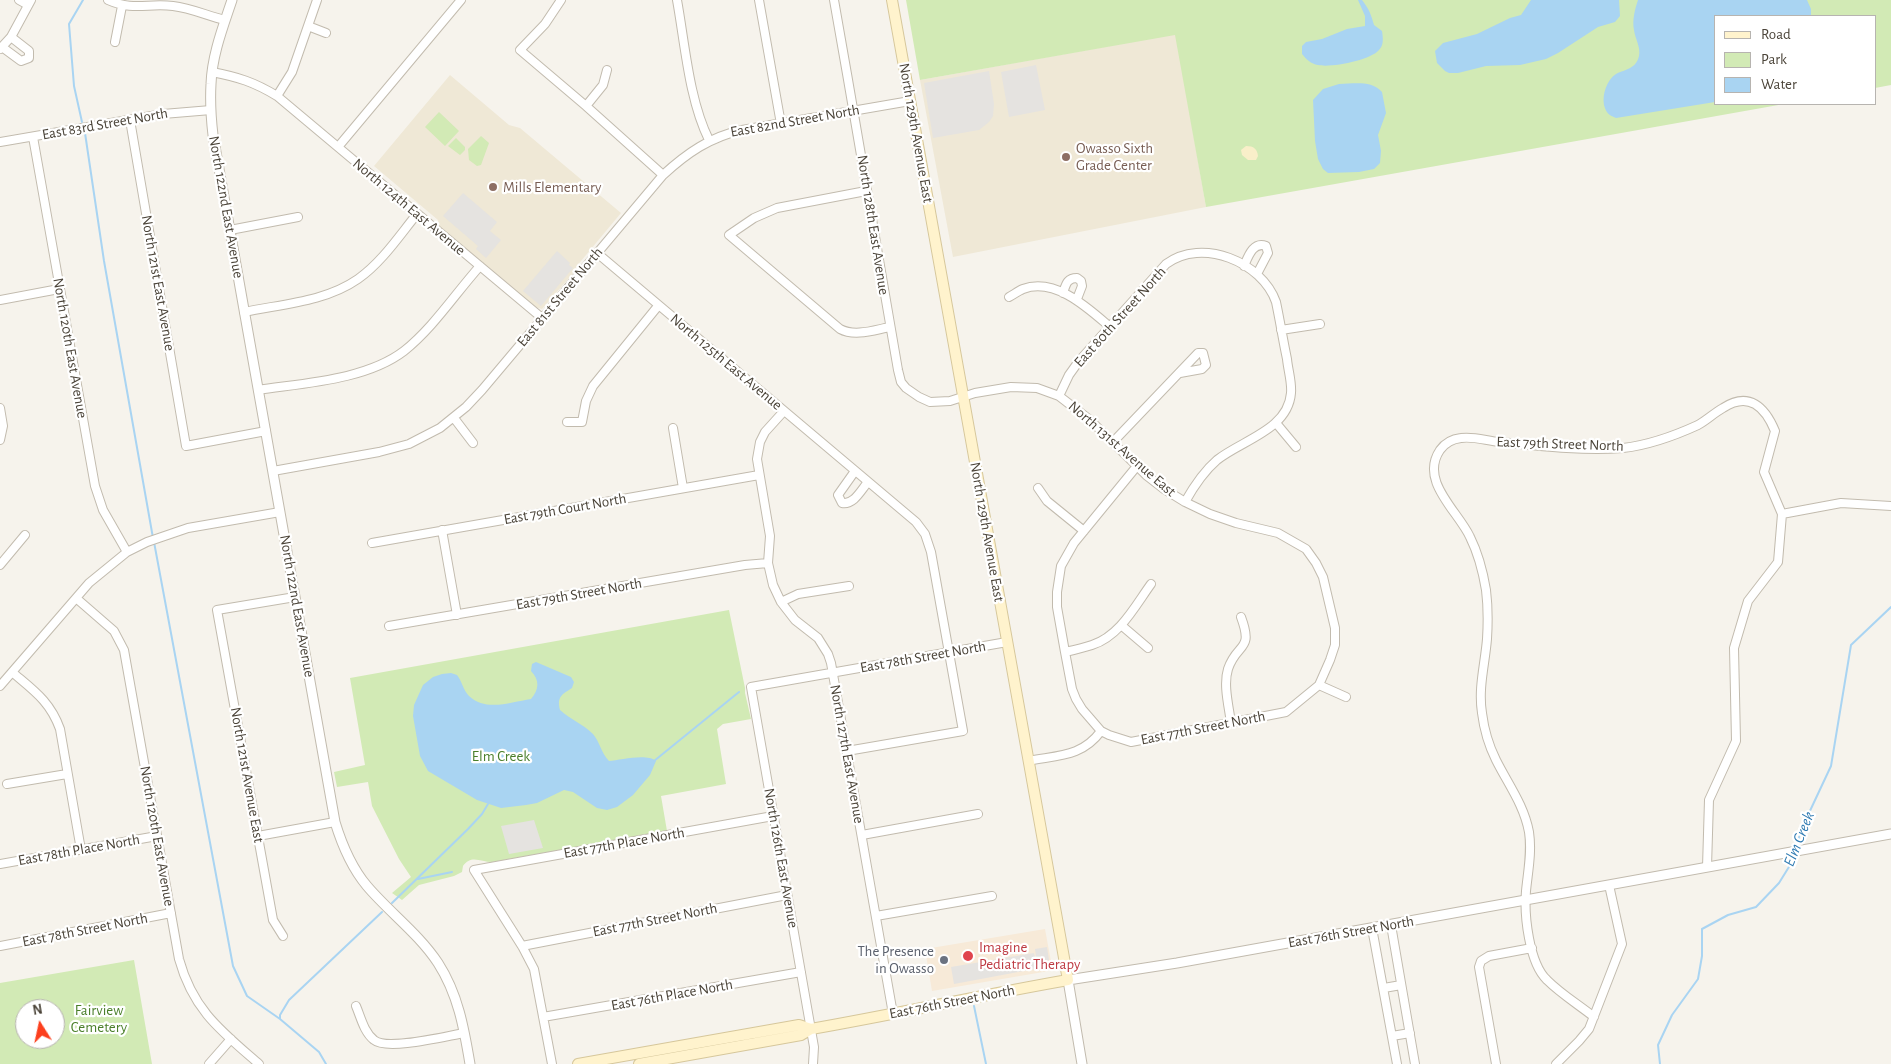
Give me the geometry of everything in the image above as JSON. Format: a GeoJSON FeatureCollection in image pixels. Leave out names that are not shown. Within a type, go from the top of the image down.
{"type":"FeatureCollection","features":[{"type":"Feature","properties":{"kind":"main road","name":"North 129th Avenue East"},"geometry":{"type":"LineString","coordinates":[[892,0],[1068,980]]}},
{"type":"Feature","properties":{"kind":"main road","name":"East 76th Street North"},"geometry":{"type":"LineString","coordinates":[[578,1064],[798,1026],[811,1029],[1068,980]]}},
{"type":"Feature","properties":{"kind":"main road","name":"East 76th Street North"},"geometry":{"type":"LineString","coordinates":[[639,1064],[801,1036],[811,1029]]}},
{"type":"Feature","properties":{"kind":"street"},"geometry":{"type":"LineString","coordinates":[[5,44],[30,3],[19,0]]}},
{"type":"Feature","properties":{"kind":"street"},"geometry":{"type":"LineString","coordinates":[[108,0],[122,6],[172,6],[225,20]]}},
{"type":"Feature","properties":{"kind":"street","name":"North 122nd East Avenue"},"geometry":{"type":"LineString","coordinates":[[232,0],[217,48],[212,72],[211,110],[213,135],[335,822],[346,854],[362,880],[437,961],[454,992],[470,1064]]}},
{"type":"Feature","properties":{"kind":"street"},"geometry":{"type":"LineString","coordinates":[[276,96],[292,72],[318,0]]}},
{"type":"Feature","properties":{"kind":"street"},"geometry":{"type":"LineString","coordinates":[[338,147],[461,0]]}},
{"type":"Feature","properties":{"kind":"street"},"geometry":{"type":"LineString","coordinates":[[561,0],[545,24],[520,50],[663,175]]}},
{"type":"Feature","properties":{"kind":"street"},"geometry":{"type":"LineString","coordinates":[[677,0],[695,102],[701,123],[709,140]]}},
{"type":"Feature","properties":{"kind":"street"},"geometry":{"type":"LineString","coordinates":[[759,0],[781,124]]}},
{"type":"Feature","properties":{"kind":"street","name":"North 128th East Avenue"},"geometry":{"type":"LineString","coordinates":[[834,0],[899,377],[906,388],[930,402],[941,402],[963,397]]}},
{"type":"Feature","properties":{"kind":"street"},"geometry":{"type":"LineString","coordinates":[[115,42],[122,6]]}},
{"type":"Feature","properties":{"kind":"street"},"geometry":{"type":"LineString","coordinates":[[308,26],[326,33]]}},
{"type":"Feature","properties":{"kind":"street"},"geometry":{"type":"LineString","coordinates":[[586,106],[603,85],[607,70]]}},
{"type":"Feature","properties":{"kind":"street","name":"North 124th East Avenue"},"geometry":{"type":"LineString","coordinates":[[212,72],[254,82],[276,96],[542,318]]}},
{"type":"Feature","properties":{"kind":"street","name":"East 82nd Street North"},"geometry":{"type":"LineString","coordinates":[[663,175],[694,149],[724,134],[910,101]]}},
{"type":"Feature","properties":{"kind":"street","name":"East 83rd Street North"},"geometry":{"type":"LineString","coordinates":[[0,142],[178,112],[211,110]]}},
{"type":"Feature","properties":{"kind":"street","name":"North 121st East Avenue"},"geometry":{"type":"LineString","coordinates":[[130,120],[186,446],[266,431]]}},
{"type":"Feature","properties":{"kind":"street","name":"North 120th East Avenue"},"geometry":{"type":"LineString","coordinates":[[33,137],[95,486],[103,510],[127,552]]}},
{"type":"Feature","properties":{"kind":"street","name":"East 81st Street North"},"geometry":{"type":"LineString","coordinates":[[273,471],[395,448],[425,436],[454,418],[482,390],[663,175]]}},
{"type":"Feature","properties":{"kind":"street"},"geometry":{"type":"LineString","coordinates":[[866,191],[777,208],[754,218],[729,234],[840,328],[858,333],[890,327]]}},
{"type":"Feature","properties":{"kind":"street"},"geometry":{"type":"LineString","coordinates":[[244,312],[320,297],[348,285],[370,269],[381,258],[418,214]]}},
{"type":"Feature","properties":{"kind":"street"},"geometry":{"type":"LineString","coordinates":[[230,230],[298,217]]}},
{"type":"Feature","properties":{"kind":"street"},"geometry":{"type":"LineString","coordinates":[[1244,266],[1257,245],[1266,246],[1268,253],[1257,274],[1274,297],[1291,390],[1285,412],[1276,423],[1216,461],[1199,478],[1185,502],[1236,523],[1278,533],[1306,550],[1323,577],[1335,628],[1335,644],[1319,685],[1346,697]]}},
{"type":"Feature","properties":{"kind":"street","name":"East 80th Street North"},"geometry":{"type":"LineString","coordinates":[[1059,396],[1069,375],[1079,361],[1166,264],[1173,259],[1206,253],[1220,254],[1257,274]]}},
{"type":"Feature","properties":{"kind":"street","name":"North 125th East Avenue"},"geometry":{"type":"LineString","coordinates":[[596,254],[920,527],[928,542],[948,652]]}},
{"type":"Feature","properties":{"kind":"street"},"geometry":{"type":"LineString","coordinates":[[258,390],[357,373],[396,356],[429,326],[480,266]]}},
{"type":"Feature","properties":{"kind":"street"},"geometry":{"type":"LineString","coordinates":[[1063,293],[1067,282],[1071,278],[1077,278],[1081,281],[1082,286],[1077,299]]}},
{"type":"Feature","properties":{"kind":"street"},"geometry":{"type":"LineString","coordinates":[[1009,298],[1024,289],[1041,287],[1063,293],[1077,299],[1110,327]]}},
{"type":"Feature","properties":{"kind":"street"},"geometry":{"type":"LineString","coordinates":[[0,300],[59,289]]}},
{"type":"Feature","properties":{"kind":"street"},"geometry":{"type":"LineString","coordinates":[[567,422],[582,422],[586,401],[593,386],[658,306]]}},
{"type":"Feature","properties":{"kind":"street"},"geometry":{"type":"LineString","coordinates":[[1281,330],[1320,324]]}},
{"type":"Feature","properties":{"kind":"street"},"geometry":{"type":"LineString","coordinates":[[1113,442],[1180,373]]}},
{"type":"Feature","properties":{"kind":"street"},"geometry":{"type":"LineString","coordinates":[[963,397],[977,392],[1018,386],[1037,388],[1059,396]]}},
{"type":"Feature","properties":{"kind":"street","name":"North 131st Avenue East"},"geometry":{"type":"LineString","coordinates":[[1059,396],[1090,420],[1137,466],[1164,489],[1185,502]]}},
{"type":"Feature","properties":{"kind":"street","name":"East 79th Street North"},"geometry":{"type":"LineString","coordinates":[[1526,901],[1530,853],[1527,822],[1491,748],[1482,712],[1481,674],[1487,640],[1486,591],[1471,539],[1435,480],[1434,462],[1440,450],[1452,440],[1469,437],[1497,442],[1573,448],[1608,449],[1631,447],[1659,441],[1687,430],[1702,423],[1724,407],[1733,403],[1751,402],[1763,408],[1775,431],[1764,472],[1782,514]]}},
{"type":"Feature","properties":{"kind":"street"},"geometry":{"type":"LineString","coordinates":[[0,408],[3,426],[0,440]]}},
{"type":"Feature","properties":{"kind":"street","name":"North 127th East Avenue"},"geometry":{"type":"LineString","coordinates":[[784,411],[765,432],[760,442],[757,459],[770,536],[768,563],[773,584],[781,602],[795,620],[818,638],[828,654],[894,1014]]}},
{"type":"Feature","properties":{"kind":"street"},"geometry":{"type":"LineString","coordinates":[[454,418],[473,443]]}},
{"type":"Feature","properties":{"kind":"street"},"geometry":{"type":"LineString","coordinates":[[1276,423],[1296,447]]}},
{"type":"Feature","properties":{"kind":"street"},"geometry":{"type":"LineString","coordinates":[[672,428],[683,488]]}},
{"type":"Feature","properties":{"kind":"street"},"geometry":{"type":"LineString","coordinates":[[1028,761],[1082,750],[1090,745],[1101,731],[1082,709],[1072,689],[1057,607],[1058,579],[1067,554],[1137,466]]}},
{"type":"Feature","properties":{"kind":"street"},"geometry":{"type":"LineString","coordinates":[[855,471],[838,495],[842,503],[847,504],[852,501],[868,482]]}},
{"type":"Feature","properties":{"kind":"street","name":"East 79th Court North"},"geometry":{"type":"LineString","coordinates":[[372,543],[759,474]]}},
{"type":"Feature","properties":{"kind":"street"},"geometry":{"type":"LineString","coordinates":[[1038,488],[1047,500],[1084,531]]}},
{"type":"Feature","properties":{"kind":"street"},"geometry":{"type":"LineString","coordinates":[[1707,867],[1709,800],[1736,741],[1734,648],[1748,601],[1778,562],[1782,514],[1841,502],[1891,506]]}},
{"type":"Feature","properties":{"kind":"street"},"geometry":{"type":"LineString","coordinates":[[0,686],[76,598],[102,571],[127,552],[147,542],[188,528],[280,512]]}},
{"type":"Feature","properties":{"kind":"street"},"geometry":{"type":"LineString","coordinates":[[442,530],[457,615]]}},
{"type":"Feature","properties":{"kind":"street"},"geometry":{"type":"LineString","coordinates":[[0,565],[25,536]]}},
{"type":"Feature","properties":{"kind":"street","name":"East 79th Street North"},"geometry":{"type":"LineString","coordinates":[[389,626],[745,565],[768,563]]}},
{"type":"Feature","properties":{"kind":"street"},"geometry":{"type":"LineString","coordinates":[[1065,652],[1091,646],[1101,641],[1121,625],[1151,584]]}},
{"type":"Feature","properties":{"kind":"street"},"geometry":{"type":"LineString","coordinates":[[781,602],[798,594],[848,586]]}},
{"type":"Feature","properties":{"kind":"street","name":"North 121st Avenue East"},"geometry":{"type":"LineString","coordinates":[[283,936],[273,920],[217,610],[295,597]]}},
{"type":"Feature","properties":{"kind":"street","name":"North 120th East Avenue"},"geometry":{"type":"LineString","coordinates":[[76,598],[114,631],[124,650],[179,959],[186,983],[204,1012],[259,1064]]}},
{"type":"Feature","properties":{"kind":"street"},"geometry":{"type":"LineString","coordinates":[[1231,724],[1226,682],[1228,669],[1246,643],[1247,635],[1242,616]]}},
{"type":"Feature","properties":{"kind":"street"},"geometry":{"type":"LineString","coordinates":[[1121,625],[1148,648]]}},
{"type":"Feature","properties":{"kind":"street","name":"East 78th Street North"},"geometry":{"type":"LineString","coordinates":[[751,687],[1007,642]]}},
{"type":"Feature","properties":{"kind":"street"},"geometry":{"type":"LineString","coordinates":[[847,751],[963,731],[948,652]]}},
{"type":"Feature","properties":{"kind":"street"},"geometry":{"type":"LineString","coordinates":[[12,672],[44,699],[53,711],[60,729],[81,850]]}},
{"type":"Feature","properties":{"kind":"street","name":"East 77th Street North"},"geometry":{"type":"LineString","coordinates":[[1101,731],[1131,742],[1231,724],[1286,712],[1319,685]]}},
{"type":"Feature","properties":{"kind":"street","name":"North 126th East Avenue"},"geometry":{"type":"LineString","coordinates":[[751,687],[811,1029]]}},
{"type":"Feature","properties":{"kind":"street"},"geometry":{"type":"LineString","coordinates":[[7,784],[67,774]]}},
{"type":"Feature","properties":{"kind":"street"},"geometry":{"type":"LineString","coordinates":[[862,835],[978,814]]}},
{"type":"Feature","properties":{"kind":"street","name":"East 77th Place North"},"geometry":{"type":"LineString","coordinates":[[522,946],[474,870],[773,816]]}},
{"type":"Feature","properties":{"kind":"street"},"geometry":{"type":"LineString","coordinates":[[258,836],[335,822]]}},
{"type":"Feature","properties":{"kind":"street","name":"East 76th Street North"},"geometry":{"type":"LineString","coordinates":[[1068,980],[1177,964],[1891,834]]}},
{"type":"Feature","properties":{"kind":"street","name":"East 78th Place North"},"geometry":{"type":"LineString","coordinates":[[0,864],[157,836]]}},
{"type":"Feature","properties":{"kind":"street"},"geometry":{"type":"LineString","coordinates":[[1556,1064],[1589,1029],[1622,944],[1608,885]]}},
{"type":"Feature","properties":{"kind":"street","name":"East 77th Street North"},"geometry":{"type":"LineString","coordinates":[[522,946],[787,895]]}},
{"type":"Feature","properties":{"kind":"street"},"geometry":{"type":"LineString","coordinates":[[876,916],[992,896]]}},
{"type":"Feature","properties":{"kind":"street"},"geometry":{"type":"LineString","coordinates":[[1526,901],[1525,908],[1532,948],[1538,967],[1546,980],[1594,1017]]}},
{"type":"Feature","properties":{"kind":"street","name":"East 78th Street North"},"geometry":{"type":"LineString","coordinates":[[0,946],[171,913]]}},
{"type":"Feature","properties":{"kind":"street"},"geometry":{"type":"LineString","coordinates":[[1391,925],[1415,1064]]}},
{"type":"Feature","properties":{"kind":"street"},"geometry":{"type":"LineString","coordinates":[[1372,928],[1397,1064]]}},
{"type":"Feature","properties":{"kind":"street"},"geometry":{"type":"LineString","coordinates":[[522,946],[534,969],[552,1064]]}},
{"type":"Feature","properties":{"kind":"street"},"geometry":{"type":"LineString","coordinates":[[1496,1064],[1479,967],[1481,960],[1489,956],[1532,948]]}},
{"type":"Feature","properties":{"kind":"street","name":"East 76th Place North"},"geometry":{"type":"LineString","coordinates":[[543,1017],[801,972]]}},
{"type":"Feature","properties":{"kind":"street","name":"North 129th Avenue East"},"geometry":{"type":"LineString","coordinates":[[1068,980],[1082,1064]]}},
{"type":"Feature","properties":{"kind":"street"},"geometry":{"type":"LineString","coordinates":[[1384,988],[1402,985]]}},
{"type":"Feature","properties":{"kind":"street"},"geometry":{"type":"LineString","coordinates":[[356,1006],[366,1031],[379,1043],[396,1045],[464,1032]]}},
{"type":"Feature","properties":{"kind":"street"},"geometry":{"type":"LineString","coordinates":[[811,1029],[815,1054],[813,1064]]}},
{"type":"Feature","properties":{"kind":"street"},"geometry":{"type":"LineString","coordinates":[[1392,1036],[1410,1033]]}},
{"type":"Feature","properties":{"kind":"street"},"geometry":{"type":"LineString","coordinates":[[209,1064],[231,1039]]}},
{"type":"Feature","properties":{"kind":"shaded area","name":"Owasso Sixth Grade Center"},"geometry":{"type":"Polygon","coordinates":[[[1176,34],[1206,207],[953,257],[920,80],[1176,34]]]}},
{"type":"Feature","properties":{"kind":"shaded area"},"geometry":{"type":"Polygon","coordinates":[[[1036,65],[1045,110],[1009,117],[1001,72],[1036,65]]]}},
{"type":"Feature","properties":{"kind":"shaded area"},"geometry":{"type":"Polygon","coordinates":[[[989,71],[994,104],[993,116],[989,122],[979,130],[933,138],[924,83],[989,71]]]}},
{"type":"Feature","properties":{"kind":"shaded area","name":"Mills Elementary"},"geometry":{"type":"Polygon","coordinates":[[[450,75],[509,125],[520,128],[621,213],[542,309],[535,307],[439,227],[438,220],[374,166],[450,75]]]}},
{"type":"Feature","properties":{"kind":"shaded area"},"geometry":{"type":"Polygon","coordinates":[[[463,193],[497,222],[490,231],[501,240],[486,258],[476,249],[478,246],[443,216],[463,193]]]}},
{"type":"Feature","properties":{"kind":"shaded area"},"geometry":{"type":"Polygon","coordinates":[[[557,251],[573,268],[541,306],[523,291],[557,251]]]}},
{"type":"Feature","properties":{"kind":"shaded area"},"geometry":{"type":"Polygon","coordinates":[[[534,820],[543,848],[509,854],[501,826],[534,820]]]}},
{"type":"Feature","properties":{"kind":"shaded area"},"geometry":{"type":"Polygon","coordinates":[[[1045,929],[1052,967],[1049,971],[932,991],[925,949],[1045,929]]]}},
{"type":"Feature","properties":{"kind":"shaded area"},"geometry":{"type":"Polygon","coordinates":[[[1047,947],[1049,960],[1044,961],[1045,967],[954,984],[951,967],[1034,953],[1036,957],[1035,949],[1047,947]]]}},
{"type":"Feature","properties":{"kind":"green space"},"geometry":{"type":"Polygon","coordinates":[[[906,0],[1891,0],[1891,85],[1876,88],[1876,15],[1714,15],[1714,105],[1778,105],[1206,207],[1175,35],[920,80],[906,0]]]}},
{"type":"Feature","properties":{"kind":"green space"},"geometry":{"type":"Polygon","coordinates":[[[439,112],[459,131],[445,146],[425,127],[439,112]]]}},
{"type":"Feature","properties":{"kind":"green space"},"geometry":{"type":"Polygon","coordinates":[[[481,136],[489,143],[481,165],[477,166],[469,160],[468,149],[481,136]]]}},
{"type":"Feature","properties":{"kind":"green space"},"geometry":{"type":"Polygon","coordinates":[[[456,138],[465,147],[465,150],[460,155],[448,146],[456,138]]]}},
{"type":"Feature","properties":{"kind":"green space","name":"Elm Creek"},"geometry":{"type":"Polygon","coordinates":[[[729,610],[751,719],[723,724],[717,729],[726,784],[661,796],[667,831],[492,862],[473,859],[466,862],[462,872],[454,876],[419,885],[402,900],[392,893],[411,877],[399,859],[372,806],[368,782],[337,787],[334,772],[365,765],[350,678],[729,610]]]}},
{"type":"Feature","properties":{"kind":"green space","name":"Fairview Cemetery"},"geometry":{"type":"Polygon","coordinates":[[[134,960],[152,1064],[0,1064],[0,983],[134,960]]]}},
{"type":"Feature","properties":{"kind":"sand"},"geometry":{"type":"Polygon","coordinates":[[[1246,146],[1253,147],[1256,150],[1258,156],[1256,160],[1248,160],[1242,155],[1241,150],[1246,146]]]}},
{"type":"Feature","properties":{"kind":"water"},"geometry":{"type":"Polygon","coordinates":[[[1358,0],[1362,0],[1370,12],[1374,25],[1382,31],[1383,41],[1381,48],[1375,54],[1368,57],[1341,64],[1324,66],[1309,61],[1302,54],[1302,46],[1306,42],[1322,39],[1347,29],[1365,26],[1365,16],[1358,0]]]}},
{"type":"Feature","properties":{"kind":"water"},"geometry":{"type":"Polygon","coordinates":[[[1531,0],[1619,0],[1620,16],[1615,22],[1598,27],[1546,59],[1520,65],[1486,66],[1458,73],[1449,73],[1437,63],[1435,51],[1443,43],[1477,34],[1510,18],[1521,15],[1531,0]]]}},
{"type":"Feature","properties":{"kind":"water"},"geometry":{"type":"Polygon","coordinates":[[[1638,0],[1807,0],[1811,9],[1811,15],[1714,15],[1714,102],[1616,118],[1606,110],[1604,105],[1605,92],[1608,84],[1616,74],[1627,70],[1636,64],[1638,60],[1639,49],[1633,22],[1638,0]]]}},
{"type":"Feature","properties":{"kind":"water"},"geometry":{"type":"Polygon","coordinates":[[[1339,84],[1368,84],[1382,92],[1386,113],[1378,135],[1381,151],[1380,163],[1374,169],[1359,172],[1328,173],[1323,169],[1318,159],[1313,100],[1323,89],[1339,84]]]}},
{"type":"Feature","properties":{"kind":"water"},"geometry":{"type":"Polygon","coordinates":[[[536,662],[571,677],[574,682],[572,688],[561,697],[559,702],[560,710],[593,734],[609,761],[646,757],[656,761],[650,775],[633,795],[617,807],[607,810],[597,808],[573,792],[564,790],[537,803],[501,808],[477,800],[428,771],[420,756],[413,716],[414,705],[423,685],[433,677],[451,673],[457,675],[465,691],[476,701],[491,705],[507,704],[531,699],[536,692],[537,681],[531,671],[532,664],[536,662]]]}},
{"type":"Feature","properties":{"kind":"waterway"},"geometry":{"type":"LineString","coordinates":[[82,122],[74,86],[69,24],[83,0]]}},
{"type":"Feature","properties":{"kind":"waterway"},"geometry":{"type":"LineString","coordinates":[[85,133],[104,261],[153,538]]}},
{"type":"Feature","properties":{"kind":"waterway"},"geometry":{"type":"LineString","coordinates":[[154,542],[233,966],[247,996],[280,1019],[319,1052],[326,1064]]}},
{"type":"Feature","properties":{"kind":"waterway","name":"Elm Creek"},"geometry":{"type":"LineString","coordinates":[[1796,849],[1801,830],[1831,766],[1851,645],[1891,607]]}},
{"type":"Feature","properties":{"kind":"waterway"},"geometry":{"type":"LineString","coordinates":[[654,761],[739,692]]}},
{"type":"Feature","properties":{"kind":"waterway"},"geometry":{"type":"LineString","coordinates":[[392,903],[468,829],[482,814],[488,804]]}},
{"type":"Feature","properties":{"kind":"waterway","name":"Elm Creek"},"geometry":{"type":"LineString","coordinates":[[1660,1064],[1658,1045],[1672,1015],[1698,979],[1702,956],[1702,929],[1728,915],[1756,907],[1779,883],[1794,856]]}},
{"type":"Feature","properties":{"kind":"waterway"},"geometry":{"type":"LineString","coordinates":[[418,879],[452,872]]}},
{"type":"Feature","properties":{"kind":"waterway"},"geometry":{"type":"LineString","coordinates":[[280,1019],[280,1015],[289,1000],[382,912]]}},
{"type":"Feature","properties":{"kind":"waterway"},"geometry":{"type":"LineString","coordinates":[[974,1006],[986,1064]]}},
{"type":"Feature","properties":{"kind":"place","name":"Owasso Sixth Grade Center"},"geometry":{"type":"Point","coordinates":[1066,157]}},
{"type":"Feature","properties":{"kind":"place","name":"Mills Elementary"},"geometry":{"type":"Point","coordinates":[493,187]}},
{"type":"Feature","properties":{"kind":"place","name":"Imagine Pediatric Therapy"},"geometry":{"type":"Point","coordinates":[968,956]}},
{"type":"Feature","properties":{"kind":"place","name":"The Presence in Owasso"},"geometry":{"type":"Point","coordinates":[944,960]}}]}
